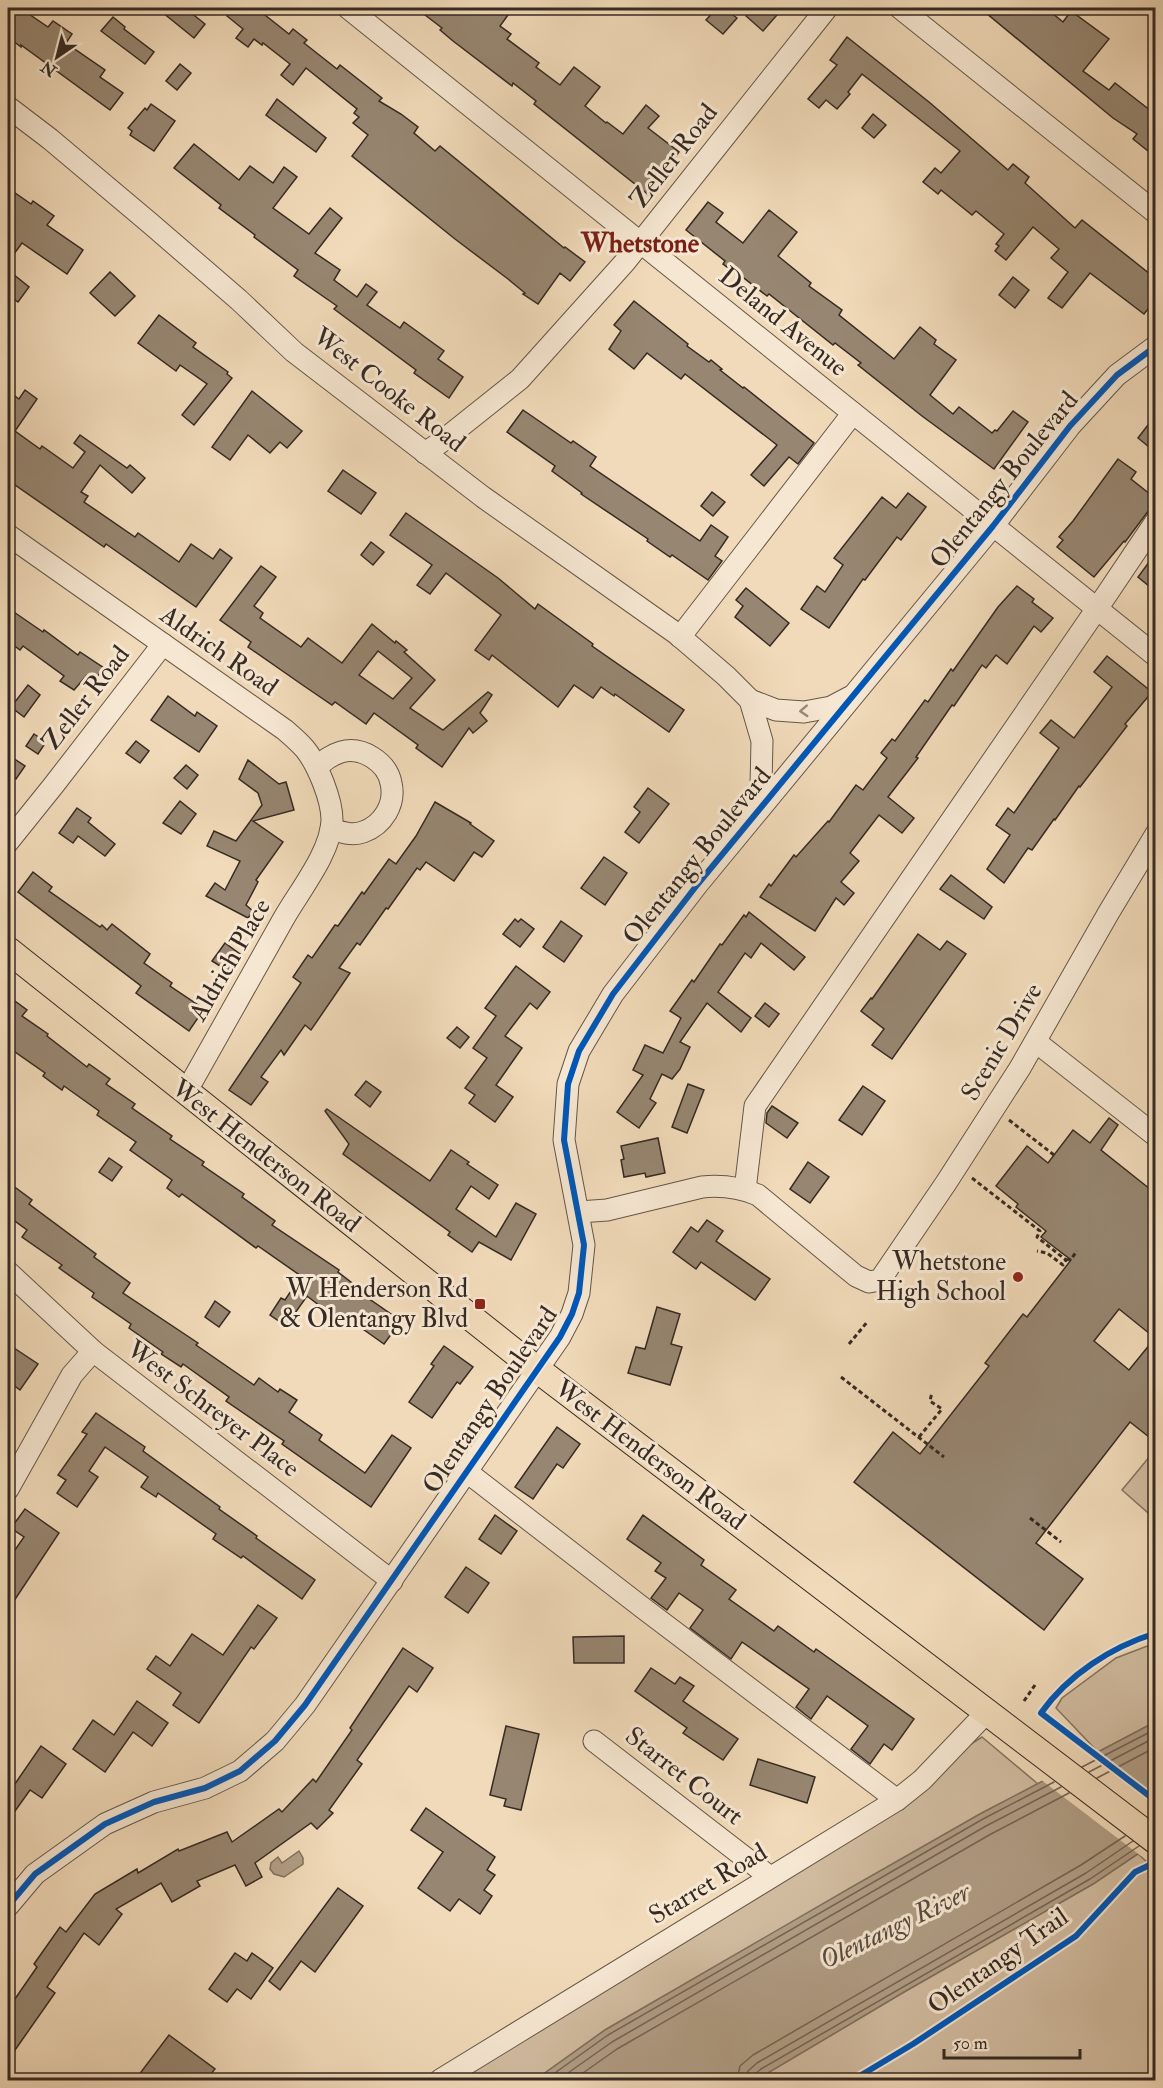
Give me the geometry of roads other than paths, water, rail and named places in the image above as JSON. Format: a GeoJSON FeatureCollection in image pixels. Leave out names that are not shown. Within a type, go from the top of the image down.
{"type":"FeatureCollection","features":[{"type":"Feature","properties":{"kind":"main road","name":"West Henderson Road"},"geometry":{"type":"LineString","coordinates":[[8,951],[538,1369],[1155,1841]]}},
{"type":"Feature","properties":{"kind":"street","name":"Deland Avenue"},"geometry":{"type":"LineString","coordinates":[[348,8],[1155,656]]}},
{"type":"Feature","properties":{"kind":"street","name":"Zeller Road"},"geometry":{"type":"LineString","coordinates":[[425,453],[520,379],[640,242],[827,8]]}},
{"type":"Feature","properties":{"kind":"street"},"geometry":{"type":"LineString","coordinates":[[900,8],[1155,213]]}},
{"type":"Feature","properties":{"kind":"street","name":"West Cooke Road"},"geometry":{"type":"LineString","coordinates":[[8,107],[50,139],[151,224],[239,300],[294,352],[483,497],[680,637],[750,700],[776,710],[804,712],[831,707],[856,694]]}},
{"type":"Feature","properties":{"kind":"street","name":"Olentangy Boulevard"},"geometry":{"type":"LineString","coordinates":[[8,1906],[35,1874],[105,1824],[154,1802],[205,1788],[240,1771],[275,1741],[305,1705],[560,1337],[572,1314],[579,1293],[584,1245],[564,1140],[568,1084],[579,1051],[613,994],[746,826],[993,526],[1035,469],[1093,399],[1117,375],[1155,345]]}},
{"type":"Feature","properties":{"kind":"street"},"geometry":{"type":"LineString","coordinates":[[680,637],[854,413]]}},
{"type":"Feature","properties":{"kind":"street"},"geometry":{"type":"LineString","coordinates":[[579,1212],[607,1210],[702,1187],[717,1186],[745,1190],[755,1106],[1097,610],[1155,521]]}},
{"type":"Feature","properties":{"kind":"street","name":"Aldrich Road"},"geometry":{"type":"LineString","coordinates":[[8,535],[285,730],[304,748],[317,767],[327,794],[332,818],[331,829],[322,855]]}},
{"type":"Feature","properties":{"kind":"street","name":"Zeller Road"},"geometry":{"type":"LineString","coordinates":[[8,842],[163,644]]}},
{"type":"Feature","properties":{"kind":"street","name":"West Cooke Road"},"geometry":{"type":"LineString","coordinates":[[746,826],[761,785],[762,763],[762,741],[750,700]]}},
{"type":"Feature","properties":{"kind":"street"},"geometry":{"type":"LineString","coordinates":[[317,767],[329,757],[343,751],[359,751],[374,758],[385,769],[391,783],[392,799],[386,814],[376,825],[362,832],[346,834],[331,829]]}},
{"type":"Feature","properties":{"kind":"street","name":"Scenic Drive"},"geometry":{"type":"LineString","coordinates":[[745,1190],[758,1195],[856,1276],[869,1282],[880,1280],[1036,1042],[1155,834]]}},
{"type":"Feature","properties":{"kind":"street","name":"Aldrich Place"},"geometry":{"type":"LineString","coordinates":[[186,1092],[285,915],[322,855]]}},
{"type":"Feature","properties":{"kind":"street"},"geometry":{"type":"LineString","coordinates":[[1036,1042],[1155,1136]]}},
{"type":"Feature","properties":{"kind":"street","name":"West Schreyer Place"},"geometry":{"type":"LineString","coordinates":[[8,1272],[93,1351],[392,1581]]}},
{"type":"Feature","properties":{"kind":"street"},"geometry":{"type":"LineString","coordinates":[[9,1483],[72,1375],[93,1351]]}},
{"type":"Feature","properties":{"kind":"street"},"geometry":{"type":"LineString","coordinates":[[467,1472],[897,1800]]}},
{"type":"Feature","properties":{"kind":"street","name":"Starret Road"},"geometry":{"type":"LineString","coordinates":[[440,2080],[897,1800],[929,1773],[987,1712]]}},
{"type":"Feature","properties":{"kind":"street","name":"Starret Court"},"geometry":{"type":"LineString","coordinates":[[594,1741],[770,1877]]}},
{"type":"Feature","properties":{"kind":"water","name":"Olentangy River"},"geometry":{"type":"Polygon","coordinates":[[[1155,1722],[1155,1842],[1093,1884],[756,2080],[535,2080],[605,2030],[850,1888],[980,1814],[1155,1722]]]}},
{"type":"Feature","properties":{"kind":"water"},"geometry":{"type":"Polygon","coordinates":[[[299,1851],[303,1864],[284,1877],[274,1874],[270,1869],[271,1863],[278,1857],[282,1863],[299,1851]]]}},
{"type":"Feature","properties":{"kind":"place","name":"Whetstone High School"},"geometry":{"type":"Point","coordinates":[1018,1277]}},
{"type":"Feature","properties":{"kind":"place","name":"W Henderson Rd & Olentangy Blvd"},"geometry":{"type":"Point","coordinates":[480,1304]}},
{"type":"Feature","properties":{"kind":"district","name":"Whetstone"},"geometry":{"type":"Point","coordinates":[640,243]}}]}
